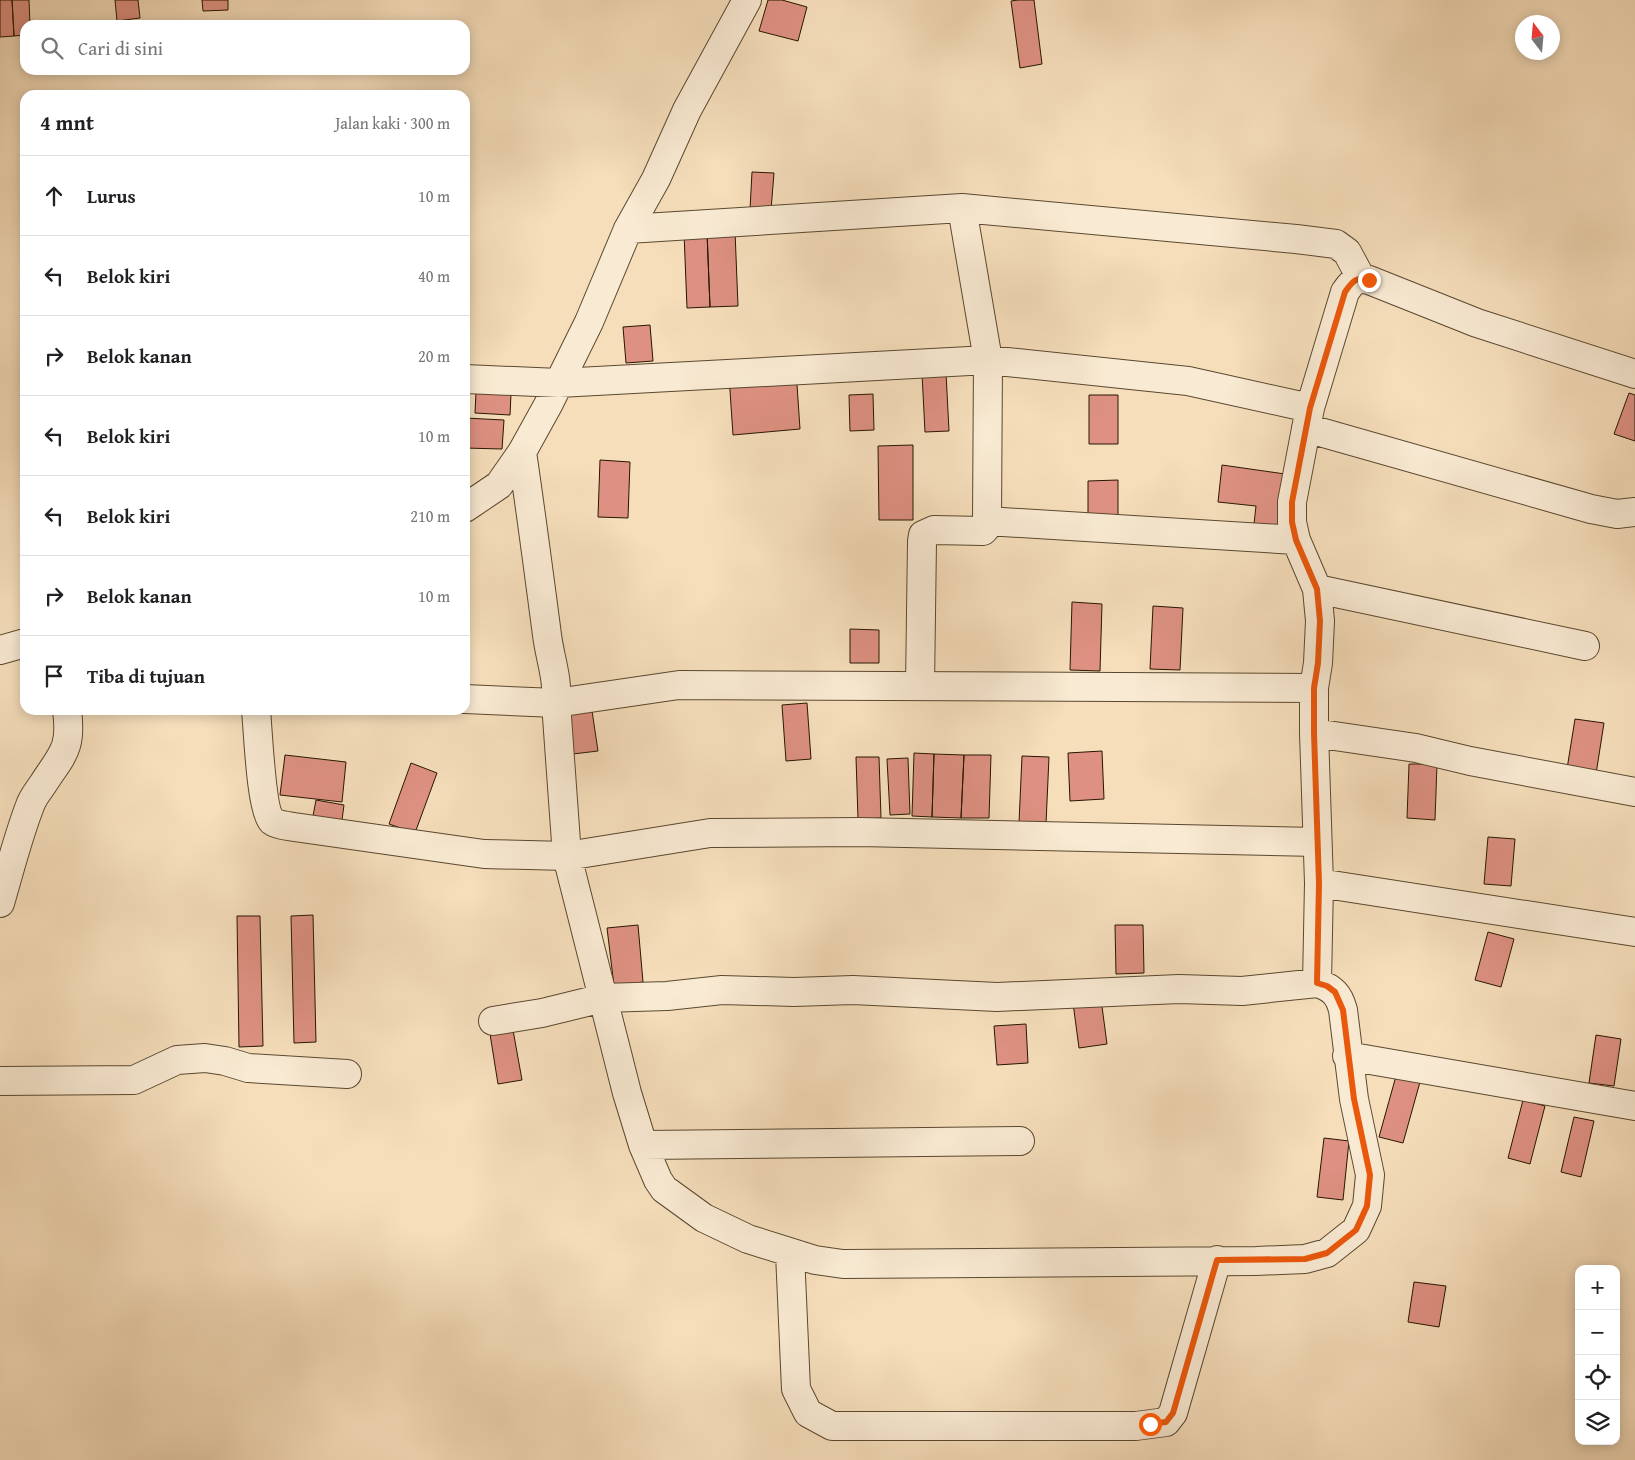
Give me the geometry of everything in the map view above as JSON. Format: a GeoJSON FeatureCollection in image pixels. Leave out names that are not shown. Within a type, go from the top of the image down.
{"type":"FeatureCollection","features":[{"type":"Feature","properties":{"kind":"street"},"geometry":{"type":"LineString","coordinates":[[470,505],[499,485],[522,452],[589,322],[628,229],[656,179],[687,110],[747,0]]}},
{"type":"Feature","properties":{"kind":"street"},"geometry":{"type":"LineString","coordinates":[[628,229],[962,208],[1336,244],[1347,252],[1361,278]]}},
{"type":"Feature","properties":{"kind":"street"},"geometry":{"type":"LineString","coordinates":[[920,686],[923,534],[934,530],[983,531],[986,529],[987,520],[988,360],[962,208]]}},
{"type":"Feature","properties":{"kind":"street"},"geometry":{"type":"LineString","coordinates":[[1317,983],[1319,883],[1314,688],[1320,629],[1317,589],[1296,540],[1292,522],[1292,502],[1308,418],[1345,292],[1352,282],[1361,278],[1369,280],[1477,323],[1635,374]]}},
{"type":"Feature","properties":{"kind":"street"},"geometry":{"type":"LineString","coordinates":[[470,379],[559,383],[988,360],[1188,381],[1592,509],[1617,514],[1635,512]]}},
{"type":"Feature","properties":{"kind":"street"},"geometry":{"type":"LineString","coordinates":[[493,1021],[542,1013],[603,998],[667,996],[722,990],[794,992],[853,990],[997,997],[1179,989],[1242,991],[1317,983],[1327,986],[1335,992],[1343,1010],[1347,1056],[1354,1099],[1370,1175],[1367,1206],[1356,1230],[1327,1253],[1305,1259],[843,1264],[815,1260],[748,1239],[704,1218],[664,1189],[658,1180],[643,1145],[627,1092],[603,998],[567,856],[556,703],[557,685],[547,636],[522,452]]}},
{"type":"Feature","properties":{"kind":"street"},"geometry":{"type":"LineString","coordinates":[[987,520],[1296,540]]}},
{"type":"Feature","properties":{"kind":"street"},"geometry":{"type":"LineString","coordinates":[[1317,589],[1585,646]]}},
{"type":"Feature","properties":{"kind":"street"},"geometry":{"type":"LineString","coordinates":[[0,650],[20,645]]}},
{"type":"Feature","properties":{"kind":"street"},"geometry":{"type":"LineString","coordinates":[[470,699],[556,703],[680,685],[1314,688]]}},
{"type":"Feature","properties":{"kind":"street"},"geometry":{"type":"LineString","coordinates":[[0,903],[18,838],[32,800],[62,758],[66,747],[70,730],[67,715]]}},
{"type":"Feature","properties":{"kind":"street"},"geometry":{"type":"LineString","coordinates":[[256,715],[265,804],[270,819],[275,823],[484,854],[567,856],[710,833],[860,832],[1317,842]]}},
{"type":"Feature","properties":{"kind":"street"},"geometry":{"type":"LineString","coordinates":[[1314,733],[1416,748],[1470,761],[1635,792]]}},
{"type":"Feature","properties":{"kind":"street"},"geometry":{"type":"LineString","coordinates":[[1319,883],[1635,932]]}},
{"type":"Feature","properties":{"kind":"street"},"geometry":{"type":"LineString","coordinates":[[1347,1056],[1635,1106]]}},
{"type":"Feature","properties":{"kind":"street"},"geometry":{"type":"LineString","coordinates":[[0,1081],[134,1080],[178,1060],[205,1058],[225,1061],[248,1068],[347,1074]]}},
{"type":"Feature","properties":{"kind":"street"},"geometry":{"type":"LineString","coordinates":[[643,1145],[1020,1141]]}},
{"type":"Feature","properties":{"kind":"street"},"geometry":{"type":"LineString","coordinates":[[790,1253],[796,1389],[808,1413],[832,1426],[1136,1426],[1166,1422],[1173,1413],[1217,1260]]}},
{"type":"Feature","properties":{"kind":"building"},"geometry":{"type":"Polygon","coordinates":[[[0,0],[12,0],[14,36],[0,37],[0,0]]]}},
{"type":"Feature","properties":{"kind":"building"},"geometry":{"type":"Polygon","coordinates":[[[12,0],[29,0],[30,20],[20,20],[20,35],[14,36],[12,0]]]}},
{"type":"Feature","properties":{"kind":"building"},"geometry":{"type":"Polygon","coordinates":[[[115,0],[138,0],[140,18],[117,20],[115,0]]]}},
{"type":"Feature","properties":{"kind":"building"},"geometry":{"type":"Polygon","coordinates":[[[202,0],[228,0],[228,10],[203,11],[202,0]]]}},
{"type":"Feature","properties":{"kind":"building"},"geometry":{"type":"Polygon","coordinates":[[[768,0],[782,0],[807,7],[798,41],[759,31],[768,0]]]}},
{"type":"Feature","properties":{"kind":"building"},"geometry":{"type":"Polygon","coordinates":[[[1034,0],[1042,64],[1020,68],[1011,1],[1034,0]]]}},
{"type":"Feature","properties":{"kind":"building"},"geometry":{"type":"Polygon","coordinates":[[[752,172],[774,173],[771,210],[750,209],[752,172]]]}},
{"type":"Feature","properties":{"kind":"building"},"geometry":{"type":"Polygon","coordinates":[[[735,231],[738,306],[710,307],[707,232],[735,231]]]}},
{"type":"Feature","properties":{"kind":"building"},"geometry":{"type":"Polygon","coordinates":[[[707,232],[710,307],[687,308],[684,233],[707,232]]]}},
{"type":"Feature","properties":{"kind":"building"},"geometry":{"type":"Polygon","coordinates":[[[650,325],[653,361],[626,363],[623,327],[650,325]]]}},
{"type":"Feature","properties":{"kind":"building"},"geometry":{"type":"Polygon","coordinates":[[[796,370],[800,429],[733,435],[729,376],[796,370]]]}},
{"type":"Feature","properties":{"kind":"building"},"geometry":{"type":"Polygon","coordinates":[[[946,373],[949,431],[925,432],[922,374],[946,373]]]}},
{"type":"Feature","properties":{"kind":"building"},"geometry":{"type":"Polygon","coordinates":[[[476,392],[511,394],[510,415],[475,413],[476,392]]]}},
{"type":"Feature","properties":{"kind":"building"},"geometry":{"type":"Polygon","coordinates":[[[1629,393],[1635,395],[1635,441],[1614,434],[1629,393]]]}},
{"type":"Feature","properties":{"kind":"building"},"geometry":{"type":"Polygon","coordinates":[[[873,394],[874,430],[850,431],[849,395],[873,394]]]}},
{"type":"Feature","properties":{"kind":"building"},"geometry":{"type":"Polygon","coordinates":[[[1089,395],[1118,395],[1118,444],[1089,444],[1089,395]]]}},
{"type":"Feature","properties":{"kind":"building"},"geometry":{"type":"Polygon","coordinates":[[[470,418],[504,420],[502,449],[470,448],[470,418]]]}},
{"type":"Feature","properties":{"kind":"building"},"geometry":{"type":"Polygon","coordinates":[[[913,445],[913,520],[879,520],[878,446],[913,445]]]}},
{"type":"Feature","properties":{"kind":"building"},"geometry":{"type":"Polygon","coordinates":[[[600,460],[630,462],[628,518],[598,517],[600,460]]]}},
{"type":"Feature","properties":{"kind":"building"},"geometry":{"type":"Polygon","coordinates":[[[1222,465],[1292,475],[1286,536],[1253,533],[1256,506],[1218,502],[1222,465]]]}},
{"type":"Feature","properties":{"kind":"building"},"geometry":{"type":"Polygon","coordinates":[[[1118,480],[1118,517],[1088,518],[1088,481],[1118,480]]]}},
{"type":"Feature","properties":{"kind":"building"},"geometry":{"type":"Polygon","coordinates":[[[1072,602],[1102,604],[1100,671],[1070,670],[1072,602]]]}},
{"type":"Feature","properties":{"kind":"building"},"geometry":{"type":"Polygon","coordinates":[[[1153,606],[1183,608],[1180,670],[1150,669],[1153,606]]]}},
{"type":"Feature","properties":{"kind":"building"},"geometry":{"type":"Polygon","coordinates":[[[850,629],[879,630],[879,663],[850,663],[850,629]]]}},
{"type":"Feature","properties":{"kind":"building"},"geometry":{"type":"Polygon","coordinates":[[[807,703],[811,759],[786,761],[782,705],[807,703]]]}},
{"type":"Feature","properties":{"kind":"building"},"geometry":{"type":"Polygon","coordinates":[[[591,704],[598,751],[573,754],[566,709],[591,704]]]}},
{"type":"Feature","properties":{"kind":"building"},"geometry":{"type":"Polygon","coordinates":[[[1575,719],[1604,723],[1596,774],[1567,769],[1575,719]]]}},
{"type":"Feature","properties":{"kind":"building"},"geometry":{"type":"Polygon","coordinates":[[[1102,751],[1104,799],[1070,801],[1068,753],[1102,751]]]}},
{"type":"Feature","properties":{"kind":"building"},"geometry":{"type":"Polygon","coordinates":[[[914,753],[934,754],[932,817],[912,816],[914,753]]]}},
{"type":"Feature","properties":{"kind":"building"},"geometry":{"type":"Polygon","coordinates":[[[934,754],[964,755],[961,818],[932,817],[934,754]]]}},
{"type":"Feature","properties":{"kind":"building"},"geometry":{"type":"Polygon","coordinates":[[[285,755],[346,762],[342,802],[280,795],[285,755]]]}},
{"type":"Feature","properties":{"kind":"building"},"geometry":{"type":"Polygon","coordinates":[[[964,755],[991,755],[989,818],[961,818],[964,755]]]}},
{"type":"Feature","properties":{"kind":"building"},"geometry":{"type":"Polygon","coordinates":[[[1022,756],[1049,757],[1046,824],[1019,823],[1022,756]]]}},
{"type":"Feature","properties":{"kind":"building"},"geometry":{"type":"Polygon","coordinates":[[[856,757],[879,757],[881,818],[858,819],[856,757]]]}},
{"type":"Feature","properties":{"kind":"building"},"geometry":{"type":"Polygon","coordinates":[[[908,758],[910,814],[890,815],[887,759],[908,758]]]}},
{"type":"Feature","properties":{"kind":"building"},"geometry":{"type":"Polygon","coordinates":[[[411,763],[437,773],[415,833],[389,824],[411,763]]]}},
{"type":"Feature","properties":{"kind":"building"},"geometry":{"type":"Polygon","coordinates":[[[1409,764],[1437,764],[1435,820],[1407,818],[1409,764]]]}},
{"type":"Feature","properties":{"kind":"building"},"geometry":{"type":"Polygon","coordinates":[[[316,800],[344,805],[342,820],[313,816],[316,800]]]}},
{"type":"Feature","properties":{"kind":"building"},"geometry":{"type":"Polygon","coordinates":[[[1488,837],[1515,839],[1511,886],[1484,884],[1488,837]]]}},
{"type":"Feature","properties":{"kind":"building"},"geometry":{"type":"Polygon","coordinates":[[[313,915],[316,1042],[294,1043],[291,916],[313,915]]]}},
{"type":"Feature","properties":{"kind":"building"},"geometry":{"type":"Polygon","coordinates":[[[237,916],[260,916],[263,1046],[239,1047],[237,916]]]}},
{"type":"Feature","properties":{"kind":"building"},"geometry":{"type":"Polygon","coordinates":[[[638,925],[643,982],[614,986],[607,928],[638,925]]]}},
{"type":"Feature","properties":{"kind":"building"},"geometry":{"type":"Polygon","coordinates":[[[1115,925],[1143,925],[1144,973],[1116,974],[1115,925]]]}},
{"type":"Feature","properties":{"kind":"building"},"geometry":{"type":"Polygon","coordinates":[[[1488,932],[1514,939],[1501,987],[1475,980],[1488,932]]]}},
{"type":"Feature","properties":{"kind":"building"},"geometry":{"type":"Polygon","coordinates":[[[1101,999],[1107,1044],[1079,1048],[1073,1003],[1101,999]]]}},
{"type":"Feature","properties":{"kind":"building"},"geometry":{"type":"Polygon","coordinates":[[[1026,1024],[1028,1063],[997,1065],[994,1026],[1026,1024]]]}},
{"type":"Feature","properties":{"kind":"building"},"geometry":{"type":"Polygon","coordinates":[[[513,1030],[522,1080],[498,1084],[490,1034],[513,1030]]]}},
{"type":"Feature","properties":{"kind":"building"},"geometry":{"type":"Polygon","coordinates":[[[1596,1035],[1621,1039],[1614,1086],[1589,1083],[1596,1035]]]}},
{"type":"Feature","properties":{"kind":"building"},"geometry":{"type":"Polygon","coordinates":[[[1396,1076],[1420,1082],[1403,1143],[1379,1137],[1396,1076]]]}},
{"type":"Feature","properties":{"kind":"building"},"geometry":{"type":"Polygon","coordinates":[[[1523,1100],[1545,1106],[1530,1164],[1508,1158],[1523,1100]]]}},
{"type":"Feature","properties":{"kind":"building"},"geometry":{"type":"Polygon","coordinates":[[[1574,1117],[1594,1121],[1581,1177],[1561,1172],[1574,1117]]]}},
{"type":"Feature","properties":{"kind":"building"},"geometry":{"type":"Polygon","coordinates":[[[1324,1138],[1349,1141],[1343,1200],[1317,1197],[1324,1138]]]}},
{"type":"Feature","properties":{"kind":"building"},"geometry":{"type":"Polygon","coordinates":[[[1414,1282],[1446,1286],[1439,1327],[1408,1322],[1414,1282]]]}},
{"type":"Feature","properties":{"kind":"route"},"geometry":{"type":"LineString","coordinates":[[1150,1424],[1166,1422],[1173,1413],[1217,1260],[1305,1259],[1327,1253],[1356,1230],[1367,1206],[1370,1175],[1354,1099],[1347,1056],[1343,1010],[1335,992],[1327,986],[1317,983],[1319,883],[1314,688],[1318,663],[1320,621],[1317,589],[1296,540],[1292,522],[1292,502],[1310,408],[1345,292],[1356,279],[1369,280]]}}]}
